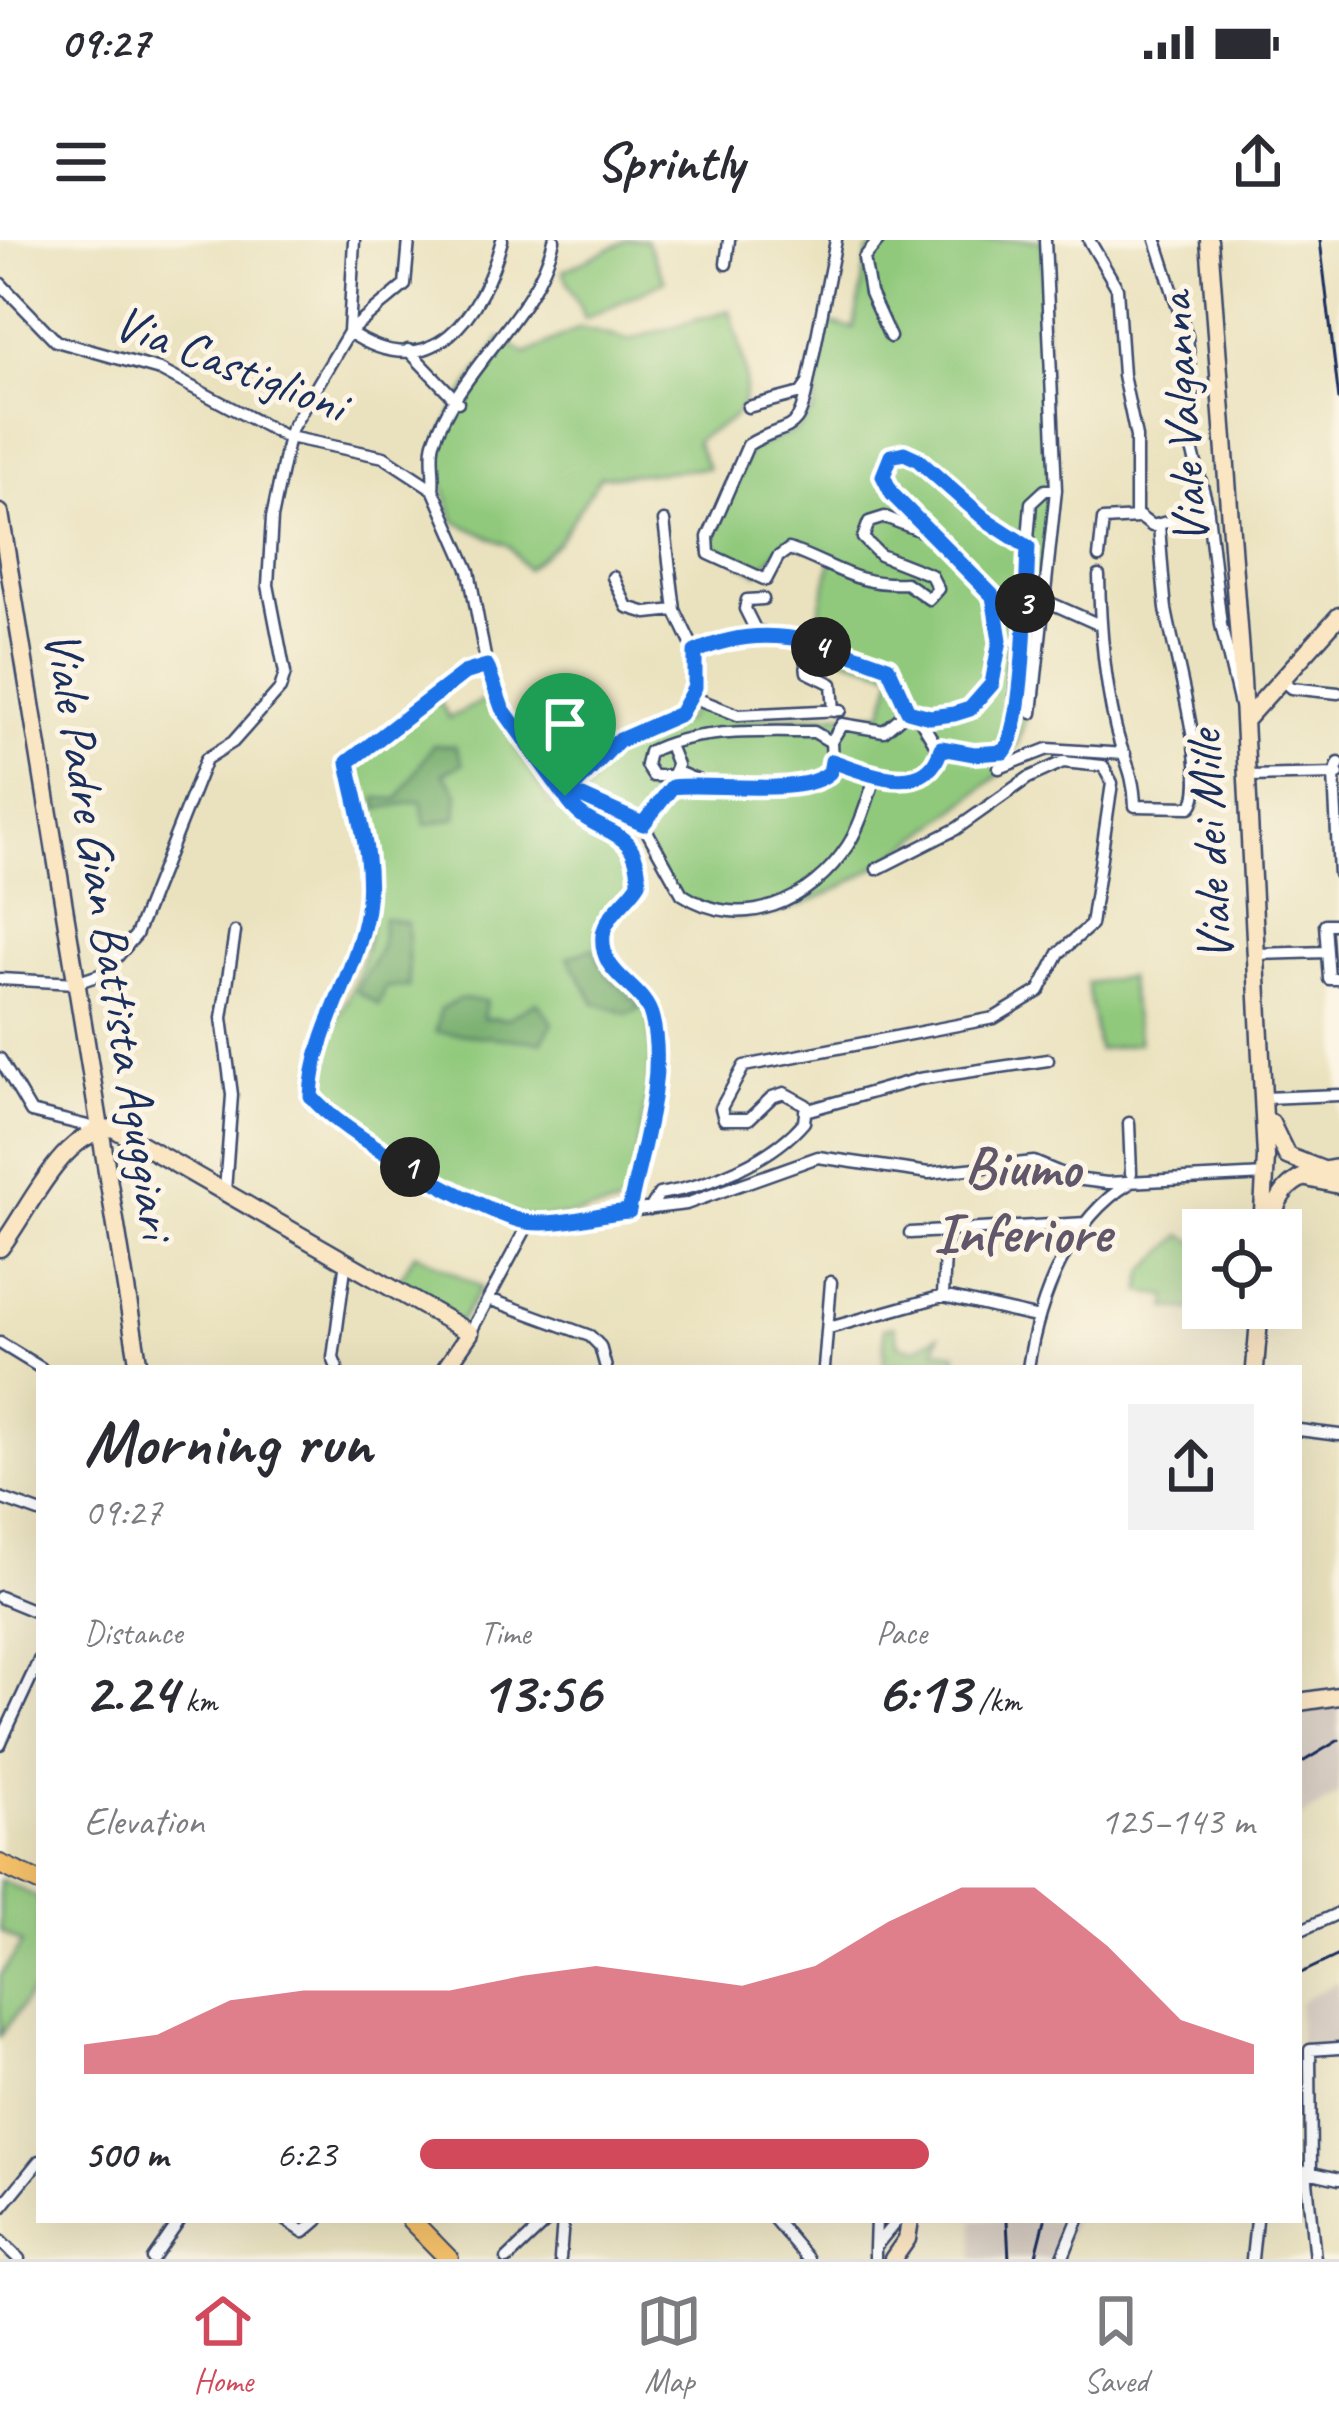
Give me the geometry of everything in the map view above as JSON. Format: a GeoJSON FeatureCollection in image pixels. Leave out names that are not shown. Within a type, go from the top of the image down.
{"type":"FeatureCollection","features":[{"type":"Feature","properties":{"kind":"main road","name":"Viale Valganna"},"geometry":{"type":"LineString","coordinates":[[1210,240],[1236,591]]}},
{"type":"Feature","properties":{"kind":"main road","name":"Viale Padre Gian Battista Aguggiari"},"geometry":{"type":"LineString","coordinates":[[0,513],[139,1365]]}},
{"type":"Feature","properties":{"kind":"main road","name":"Viale dei Mille"},"geometry":{"type":"LineString","coordinates":[[1236,591],[1254,954],[1271,1163],[1268,1209]]}},
{"type":"Feature","properties":{"kind":"main road"},"geometry":{"type":"LineString","coordinates":[[1244,717],[1283,681],[1339,616]]}},
{"type":"Feature","properties":{"kind":"main road"},"geometry":{"type":"LineString","coordinates":[[0,1248],[72,1147],[100,1129],[121,1130],[470,1333],[448,1365]]}},
{"type":"Feature","properties":{"kind":"main road"},"geometry":{"type":"LineString","coordinates":[[1271,1163],[1292,1159],[1323,1172],[1339,1185]]}},
{"type":"Feature","properties":{"kind":"main road"},"geometry":{"type":"LineString","coordinates":[[1271,1163],[1292,1182],[1323,1172]]}},
{"type":"Feature","properties":{"kind":"main road"},"geometry":{"type":"LineString","coordinates":[[1255,1365],[1258,1329]]}},
{"type":"Feature","properties":{"kind":"main road"},"geometry":{"type":"LineString","coordinates":[[1302,1696],[1339,1687]]}},
{"type":"Feature","properties":{"kind":"main road"},"geometry":{"type":"LineString","coordinates":[[1302,1696],[1339,1696]]}},
{"type":"Feature","properties":{"kind":"main road"},"geometry":{"type":"LineString","coordinates":[[0,1863],[36,1880]]}},
{"type":"Feature","properties":{"kind":"main road"},"geometry":{"type":"LineString","coordinates":[[414,2223],[449,2259]]}},
{"type":"Feature","properties":{"kind":"main road"},"geometry":{"type":"LineString","coordinates":[[895,2256],[898,2223]]}},
{"type":"Feature","properties":{"kind":"main road"},"geometry":{"type":"LineString","coordinates":[[895,2256],[909,2223]]}},
{"type":"Feature","properties":{"kind":"street"},"geometry":{"type":"LineString","coordinates":[[349,332],[354,240]]}},
{"type":"Feature","properties":{"kind":"street"},"geometry":{"type":"LineString","coordinates":[[0,979],[76,983],[103,974],[136,935],[206,759],[233,742],[280,689],[285,673],[268,585],[272,518],[290,436],[349,332],[405,285],[409,240]]}},
{"type":"Feature","properties":{"kind":"street"},"geometry":{"type":"LineString","coordinates":[[349,332],[369,346],[408,350],[452,339],[473,311],[502,240]]}},
{"type":"Feature","properties":{"kind":"street"},"geometry":{"type":"LineString","coordinates":[[554,240],[535,290],[507,323],[432,446],[434,489],[469,571],[487,666],[502,708],[577,816],[620,833],[639,859],[639,883],[611,914],[603,934],[606,958],[619,980],[643,997],[652,1018],[653,1078],[629,1211]]}},
{"type":"Feature","properties":{"kind":"street"},"geometry":{"type":"LineString","coordinates":[[726,264],[729,240]]}},
{"type":"Feature","properties":{"kind":"street"},"geometry":{"type":"LineString","coordinates":[[836,240],[802,418],[792,429],[748,445],[708,538],[709,554],[766,580],[778,557],[789,549],[830,563],[838,574],[883,587],[906,583],[929,599],[938,589],[931,575],[880,555],[863,538],[868,522],[885,517],[927,533]]}},
{"type":"Feature","properties":{"kind":"street"},"geometry":{"type":"LineString","coordinates":[[879,240],[864,258],[870,293],[890,337]]}},
{"type":"Feature","properties":{"kind":"street"},"geometry":{"type":"LineString","coordinates":[[1032,712],[1056,490],[1045,240]]}},
{"type":"Feature","properties":{"kind":"street"},"geometry":{"type":"LineString","coordinates":[[1089,240],[1117,288],[1123,375],[1136,437],[1138,518],[1144,525],[1159,525],[1208,511]]}},
{"type":"Feature","properties":{"kind":"street"},"geometry":{"type":"LineString","coordinates":[[1156,240],[1187,335],[1192,403],[1188,434],[1208,511],[1232,686],[1244,717]]}},
{"type":"Feature","properties":{"kind":"street","name":"Via Castiglioni"},"geometry":{"type":"LineString","coordinates":[[0,283],[56,341],[160,370],[290,436],[384,457],[434,489]]}},
{"type":"Feature","properties":{"kind":"street"},"geometry":{"type":"LineString","coordinates":[[408,350],[458,402]]}},
{"type":"Feature","properties":{"kind":"street"},"geometry":{"type":"LineString","coordinates":[[748,407],[801,393],[808,383]]}},
{"type":"Feature","properties":{"kind":"street"},"geometry":{"type":"LineString","coordinates":[[643,824],[672,787],[778,787],[817,781],[830,772],[831,742],[842,724],[884,730],[913,714],[954,714],[980,700],[992,684],[1000,640],[993,596],[927,533],[885,482],[883,466],[891,456],[904,453],[917,459],[985,519],[1028,547]]}},
{"type":"Feature","properties":{"kind":"street"},"geometry":{"type":"LineString","coordinates":[[695,652],[754,633],[888,667],[913,714],[941,748],[998,754],[1010,744],[1031,503],[1045,490],[1056,490]]}},
{"type":"Feature","properties":{"kind":"street"},"geometry":{"type":"LineString","coordinates":[[1099,557],[1103,520],[1138,518]]}},
{"type":"Feature","properties":{"kind":"street"},"geometry":{"type":"LineString","coordinates":[[565,796],[618,741],[680,714],[690,696],[695,652],[675,610],[664,520]]}},
{"type":"Feature","properties":{"kind":"street"},"geometry":{"type":"LineString","coordinates":[[1100,576],[1100,626],[1125,754],[1134,770],[1135,806],[1190,807],[1198,800],[1188,705],[1166,610],[1159,525]]}},
{"type":"Feature","properties":{"kind":"street"},"geometry":{"type":"LineString","coordinates":[[613,577],[627,607],[646,613],[675,610]]}},
{"type":"Feature","properties":{"kind":"street"},"geometry":{"type":"LineString","coordinates":[[754,633],[745,609],[747,601],[763,599]]}},
{"type":"Feature","properties":{"kind":"street"},"geometry":{"type":"LineString","coordinates":[[1046,601],[1100,626]]}},
{"type":"Feature","properties":{"kind":"street"},"geometry":{"type":"LineString","coordinates":[[690,696],[738,715],[837,711],[832,684],[807,672],[803,642]]}},
{"type":"Feature","properties":{"kind":"street"},"geometry":{"type":"LineString","coordinates":[[487,666],[464,673],[348,762],[364,821],[368,905],[352,964],[316,1057],[311,1096],[328,1114],[446,1188],[529,1223],[686,1204],[818,1156],[929,1173],[1034,1162],[1089,1181],[1271,1163]]}},
{"type":"Feature","properties":{"kind":"street"},"geometry":{"type":"LineString","coordinates":[[1283,681],[1292,688],[1338,693]]}},
{"type":"Feature","properties":{"kind":"street"},"geometry":{"type":"LineString","coordinates":[[676,771],[659,779],[646,765],[655,748],[671,749],[688,737],[814,732],[831,742]]}},
{"type":"Feature","properties":{"kind":"street"},"geometry":{"type":"LineString","coordinates":[[832,761],[876,776],[913,779],[936,761],[941,748]]}},
{"type":"Feature","properties":{"kind":"street"},"geometry":{"type":"LineString","coordinates":[[671,749],[676,771],[700,786]]}},
{"type":"Feature","properties":{"kind":"street"},"geometry":{"type":"LineString","coordinates":[[999,768],[1048,749],[1125,754]]}},
{"type":"Feature","properties":{"kind":"street"},"geometry":{"type":"LineString","coordinates":[[650,1209],[659,1194],[692,1189],[763,1157],[787,1142],[804,1122],[805,1111],[795,1096],[784,1093],[736,1123],[724,1119],[721,1108],[744,1066],[994,1018],[1039,991],[1059,953],[1091,925],[1112,783],[1103,766],[1063,762],[1028,778],[956,829],[877,869]]}},
{"type":"Feature","properties":{"kind":"street"},"geometry":{"type":"LineString","coordinates":[[1246,776],[1337,770],[1339,874]]}},
{"type":"Feature","properties":{"kind":"street"},"geometry":{"type":"LineString","coordinates":[[565,796],[583,797],[643,824],[682,894],[718,911],[761,913],[811,885],[832,865],[856,829],[876,776]]}},
{"type":"Feature","properties":{"kind":"street"},"geometry":{"type":"LineString","coordinates":[[1339,923],[1325,924],[1329,979],[1339,979]]}},
{"type":"Feature","properties":{"kind":"street"},"geometry":{"type":"LineString","coordinates":[[225,1191],[232,1095],[223,984],[235,932]]}},
{"type":"Feature","properties":{"kind":"street"},"geometry":{"type":"LineString","coordinates":[[1254,954],[1327,952]]}},
{"type":"Feature","properties":{"kind":"street"},"geometry":{"type":"LineString","coordinates":[[0,1059],[31,1112],[100,1129]]}},
{"type":"Feature","properties":{"kind":"street"},"geometry":{"type":"LineString","coordinates":[[805,1111],[920,1079],[1048,1060]]}},
{"type":"Feature","properties":{"kind":"street"},"geometry":{"type":"LineString","coordinates":[[1264,1098],[1339,1095]]}},
{"type":"Feature","properties":{"kind":"street"},"geometry":{"type":"LineString","coordinates":[[1129,1123],[1132,1178]]}},
{"type":"Feature","properties":{"kind":"street"},"geometry":{"type":"LineString","coordinates":[[1028,1365],[1035,1317],[1086,1223],[1102,1199],[1132,1178]]}},
{"type":"Feature","properties":{"kind":"street"},"geometry":{"type":"LineString","coordinates":[[470,1333],[529,1223]]}},
{"type":"Feature","properties":{"kind":"street"},"geometry":{"type":"LineString","coordinates":[[910,1234],[1086,1223]]}},
{"type":"Feature","properties":{"kind":"street"},"geometry":{"type":"LineString","coordinates":[[941,1234],[943,1296]]}},
{"type":"Feature","properties":{"kind":"street"},"geometry":{"type":"LineString","coordinates":[[336,1365],[346,1260]]}},
{"type":"Feature","properties":{"kind":"street"},"geometry":{"type":"LineString","coordinates":[[824,1365],[831,1282]]}},
{"type":"Feature","properties":{"kind":"street"},"geometry":{"type":"LineString","coordinates":[[828,1323],[943,1296],[1035,1317]]}},
{"type":"Feature","properties":{"kind":"street"},"geometry":{"type":"LineString","coordinates":[[489,1299],[590,1336],[600,1346],[605,1365]]}},
{"type":"Feature","properties":{"kind":"street"},"geometry":{"type":"LineString","coordinates":[[0,1343],[36,1365]]}},
{"type":"Feature","properties":{"kind":"street"},"geometry":{"type":"LineString","coordinates":[[1302,1430],[1339,1435]]}},
{"type":"Feature","properties":{"kind":"street"},"geometry":{"type":"LineString","coordinates":[[0,1498],[36,1512]]}},
{"type":"Feature","properties":{"kind":"street"},"geometry":{"type":"LineString","coordinates":[[0,1597],[36,1611]]}},
{"type":"Feature","properties":{"kind":"street"},"geometry":{"type":"LineString","coordinates":[[0,1744],[36,1667]]}},
{"type":"Feature","properties":{"kind":"street"},"geometry":{"type":"LineString","coordinates":[[1302,1930],[1339,1913]]}},
{"type":"Feature","properties":{"kind":"street"},"geometry":{"type":"LineString","coordinates":[[1315,2259],[1305,2171],[1310,2053],[1319,2045],[1339,2048]]}},
{"type":"Feature","properties":{"kind":"street"},"geometry":{"type":"LineString","coordinates":[[0,2209],[36,2165]]}},
{"type":"Feature","properties":{"kind":"street"},"geometry":{"type":"LineString","coordinates":[[1305,2171],[1339,2179]]}},
{"type":"Feature","properties":{"kind":"street"},"geometry":{"type":"LineString","coordinates":[[153,2259],[178,2223]]}},
{"type":"Feature","properties":{"kind":"street"},"geometry":{"type":"LineString","coordinates":[[290,2223],[304,2232],[314,2223]]}},
{"type":"Feature","properties":{"kind":"street"},"geometry":{"type":"LineString","coordinates":[[507,2259],[545,2223]]}},
{"type":"Feature","properties":{"kind":"street"},"geometry":{"type":"LineString","coordinates":[[560,2259],[563,2223]]}},
{"type":"Feature","properties":{"kind":"street"},"geometry":{"type":"LineString","coordinates":[[778,2223],[808,2259]]}},
{"type":"Feature","properties":{"kind":"street"},"geometry":{"type":"LineString","coordinates":[[875,2253],[876,2223]]}},
{"type":"Feature","properties":{"kind":"street"},"geometry":{"type":"LineString","coordinates":[[875,2253],[896,2223]]}},
{"type":"Feature","properties":{"kind":"street"},"geometry":{"type":"LineString","coordinates":[[1062,2259],[1077,2223]]}},
{"type":"Feature","properties":{"kind":"street"},"geometry":{"type":"LineString","coordinates":[[1252,2259],[1256,2223]]}},
{"type":"Feature","properties":{"kind":"street"},"geometry":{"type":"LineString","coordinates":[[0,2241],[19,2259]]}},
{"type":"Feature","properties":{"kind":"shaded area"},"geometry":{"type":"Polygon","coordinates":[[[1339,1701],[1339,1793],[1302,1817],[1302,1707],[1339,1701]]]}},
{"type":"Feature","properties":{"kind":"shaded area"},"geometry":{"type":"Polygon","coordinates":[[[1339,1981],[1339,2050],[1302,2051],[1302,2000],[1339,1981]]]}},
{"type":"Feature","properties":{"kind":"shaded area"},"geometry":{"type":"Polygon","coordinates":[[[974,2223],[1073,2223],[1055,2259],[973,2259],[974,2223]]]}},
{"type":"Feature","properties":{"kind":"green space"},"geometry":{"type":"Polygon","coordinates":[[[628,240],[646,240],[665,281],[585,319],[563,271],[628,240]]]}},
{"type":"Feature","properties":{"kind":"green space"},"geometry":{"type":"Polygon","coordinates":[[[885,240],[1042,240],[1050,493],[1027,711],[1017,745],[1003,760],[1008,768],[901,850],[813,901],[768,915],[726,916],[687,903],[669,886],[634,834],[589,816],[583,799],[586,784],[614,755],[685,720],[694,703],[738,719],[883,712],[894,672],[811,648],[832,557],[786,541],[757,573],[710,544],[750,449],[796,431],[814,410],[828,323],[854,328],[868,252],[885,240]]]}},
{"type":"Feature","properties":{"kind":"green space"},"geometry":{"type":"Polygon","coordinates":[[[730,310],[742,353],[744,398],[729,421],[696,441],[708,468],[600,477],[557,543],[526,569],[509,546],[454,521],[438,467],[443,434],[501,338],[526,354],[580,328],[629,340],[730,310]]]}},
{"type":"Feature","properties":{"kind":"green space"},"geometry":{"type":"Polygon","coordinates":[[[494,695],[550,805],[567,802],[581,825],[628,846],[634,881],[629,900],[603,912],[597,933],[605,964],[637,997],[650,1025],[647,1091],[627,1205],[548,1217],[500,1209],[419,1167],[321,1100],[325,1049],[360,968],[371,917],[371,841],[353,766],[439,700],[449,718],[494,695]]]}},
{"type":"Feature","properties":{"kind":"green space"},"geometry":{"type":"Polygon","coordinates":[[[433,745],[455,746],[463,764],[443,773],[458,793],[456,818],[425,825],[421,801],[377,809],[377,798],[398,799],[433,745]]]}},
{"type":"Feature","properties":{"kind":"green space"},"geometry":{"type":"Polygon","coordinates":[[[383,918],[407,923],[409,987],[386,987],[379,1005],[356,991],[381,947],[383,918]]]}},
{"type":"Feature","properties":{"kind":"green space"},"geometry":{"type":"Polygon","coordinates":[[[592,948],[608,976],[642,1008],[628,1014],[595,1003],[568,957],[592,948]]]}},
{"type":"Feature","properties":{"kind":"green space"},"geometry":{"type":"Polygon","coordinates":[[[1128,977],[1139,1043],[1098,1050],[1087,983],[1128,977]]]}},
{"type":"Feature","properties":{"kind":"green space"},"geometry":{"type":"Polygon","coordinates":[[[459,999],[486,1001],[483,1018],[506,1019],[537,1002],[553,1023],[541,1042],[436,1032],[440,1010],[459,999]]]}},
{"type":"Feature","properties":{"kind":"green space"},"geometry":{"type":"Polygon","coordinates":[[[1182,1235],[1182,1309],[1167,1308],[1168,1296],[1141,1292],[1144,1272],[1182,1235]]]}},
{"type":"Feature","properties":{"kind":"green space"},"geometry":{"type":"Polygon","coordinates":[[[415,1253],[481,1287],[460,1322],[396,1286],[415,1253]]]}},
{"type":"Feature","properties":{"kind":"green space"},"geometry":{"type":"Polygon","coordinates":[[[894,1326],[899,1345],[915,1349],[939,1335],[936,1350],[957,1353],[955,1365],[884,1365],[884,1328],[894,1326]]]}},
{"type":"Feature","properties":{"kind":"green space"},"geometry":{"type":"Polygon","coordinates":[[[0,1880],[36,1897],[36,1986],[0,2036],[0,1976],[22,1944],[0,1930],[0,1880]]]}},
{"type":"Feature","properties":{"kind":"railway"},"geometry":{"type":"LineString","coordinates":[[1320,240],[1339,400]]}},
{"type":"Feature","properties":{"kind":"railway"},"geometry":{"type":"LineString","coordinates":[[1302,1762],[1339,1740]]}},
{"type":"Feature","properties":{"kind":"railway"},"geometry":{"type":"LineString","coordinates":[[1302,1973],[1339,1955]]}},
{"type":"Feature","properties":{"kind":"railway"},"geometry":{"type":"LineString","coordinates":[[1007,2223],[1009,2259]]}},
{"type":"Feature","properties":{"kind":"railway"},"geometry":{"type":"LineString","coordinates":[[1035,2259],[1044,2223]]}},
{"type":"Feature","properties":{"kind":"district","name":"Biumo Inferiore"},"geometry":{"type":"Point","coordinates":[1022,1199]}},
{"type":"Feature","properties":{"kind":"route"},"geometry":{"type":"LineString","coordinates":[[565,796],[577,816],[620,833],[639,859],[639,883],[629,900],[611,914],[603,934],[606,958],[619,980],[643,997],[652,1018],[653,1078],[629,1211],[529,1223],[411,1168],[328,1114],[311,1096],[316,1057],[352,964],[368,905],[364,821],[348,762],[464,673],[487,666],[502,708],[532,757],[565,796],[583,797],[643,824],[660,796],[672,787],[778,787],[817,781],[830,772],[832,761],[901,781],[922,773],[936,761],[941,748],[998,754],[1010,744],[1017,704],[1028,547],[985,519],[917,459],[904,453],[891,456],[883,466],[883,476],[892,494],[993,596],[999,661],[992,684],[980,700],[954,714],[918,716],[901,705],[888,667],[763,632],[728,638],[695,652],[695,687],[680,714],[618,741],[565,796]]}}]}
